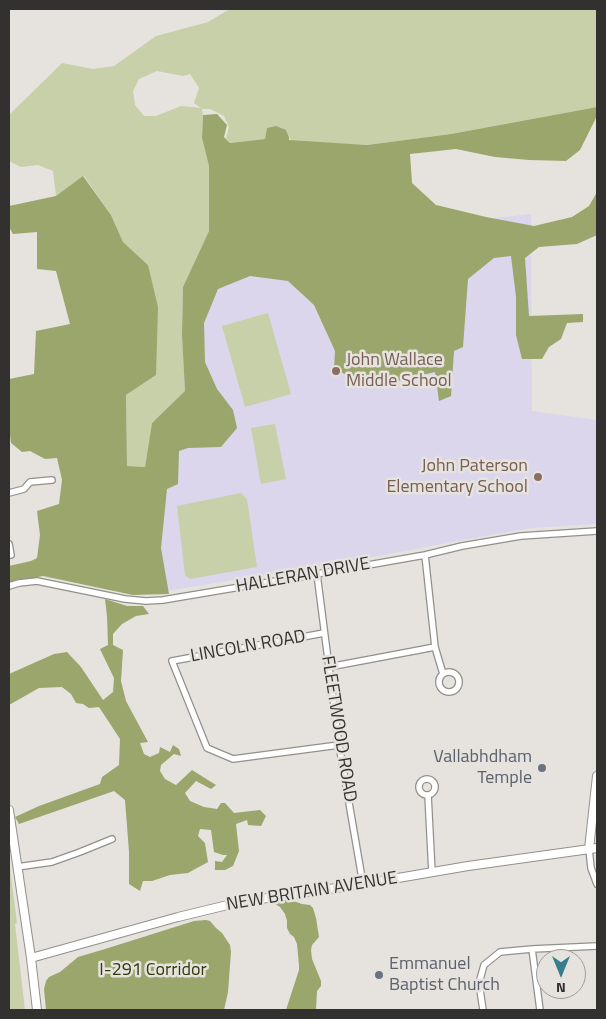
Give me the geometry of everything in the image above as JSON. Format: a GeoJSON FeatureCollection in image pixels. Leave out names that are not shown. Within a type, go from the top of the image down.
{"type":"FeatureCollection","features":[{"type":"Feature","properties":{"kind":"main road"},"geometry":{"type":"LineString","coordinates":[[593,848],[597,776]]}},
{"type":"Feature","properties":{"kind":"main road"},"geometry":{"type":"LineString","coordinates":[[9,810],[37,1010]]}},
{"type":"Feature","properties":{"kind":"main road","name":"NEW BRITAIN AVENUE"},"geometry":{"type":"LineString","coordinates":[[31,958],[169,919],[240,902],[593,848]]}},
{"type":"Feature","properties":{"kind":"street"},"geometry":{"type":"LineString","coordinates":[[9,493],[24,489],[30,482],[52,480]]}},
{"type":"Feature","properties":{"kind":"street","name":"HALLERAN DRIVE"},"geometry":{"type":"LineString","coordinates":[[9,586],[37,581],[125,599],[173,599],[523,536],[597,531]]}},
{"type":"Feature","properties":{"kind":"street"},"geometry":{"type":"LineString","coordinates":[[9,544],[11,555]]}},
{"type":"Feature","properties":{"kind":"street"},"geometry":{"type":"LineString","coordinates":[[425,555],[435,647],[443,674]]}},
{"type":"Feature","properties":{"kind":"street","name":"FLEETWOOD ROAD"},"geometry":{"type":"LineString","coordinates":[[317,574],[339,745],[363,884]]}},
{"type":"Feature","properties":{"kind":"street","name":"LINCOLN ROAD"},"geometry":{"type":"LineString","coordinates":[[324,633],[172,661],[207,748],[234,759],[339,745]]}},
{"type":"Feature","properties":{"kind":"street"},"geometry":{"type":"LineString","coordinates":[[329,667],[435,647]]}},
{"type":"Feature","properties":{"kind":"street"},"geometry":{"type":"LineString","coordinates":[[428,795],[432,872]]}},
{"type":"Feature","properties":{"kind":"street"},"geometry":{"type":"LineString","coordinates":[[17,867],[52,862],[112,839]]}},
{"type":"Feature","properties":{"kind":"street"},"geometry":{"type":"LineString","coordinates":[[593,848],[591,868],[597,884]]}},
{"type":"Feature","properties":{"kind":"street"},"geometry":{"type":"LineString","coordinates":[[483,1010],[478,983],[484,965],[500,952],[597,946]]}},
{"type":"Feature","properties":{"kind":"street"},"geometry":{"type":"LineString","coordinates":[[532,949],[540,1010]]}},
{"type":"Feature","properties":{"kind":"shaded area","name":"John Wallace Middle School"},"geometry":{"type":"Polygon","coordinates":[[[531,214],[532,411],[597,420],[597,524],[532,528],[368,558],[161,592],[149,270],[409,228],[531,214]]]}},
{"type":"Feature","properties":{"kind":"green space"},"geometry":{"type":"Polygon","coordinates":[[[230,9],[597,9],[597,107],[451,134],[367,145],[291,141],[286,130],[265,139],[230,143],[226,138],[229,127],[224,116],[210,109],[202,109],[202,138],[209,166],[209,231],[183,287],[182,335],[185,391],[152,423],[145,467],[127,466],[126,395],[156,375],[148,265],[123,242],[111,215],[84,176],[56,196],[53,171],[38,165],[21,167],[9,161],[9,115],[62,63],[93,69],[114,66],[156,36],[208,22],[230,9]],[[157,71],[139,79],[133,91],[135,105],[144,116],[156,116],[181,106],[201,108],[194,103],[199,88],[190,74],[183,76],[157,71]]]}},
{"type":"Feature","properties":{"kind":"green space"},"geometry":{"type":"Polygon","coordinates":[[[597,107],[597,116],[580,150],[566,161],[495,157],[456,149],[410,154],[412,183],[436,205],[486,217],[534,226],[572,217],[589,206],[597,192],[597,235],[577,244],[539,247],[525,258],[529,316],[583,314],[583,322],[567,323],[561,339],[549,347],[542,359],[522,359],[516,335],[516,297],[511,256],[494,258],[468,279],[463,347],[454,351],[451,396],[439,401],[435,372],[373,387],[334,369],[335,351],[314,305],[288,281],[250,276],[218,289],[204,323],[205,362],[217,389],[233,410],[237,428],[221,447],[188,448],[179,451],[178,484],[167,489],[161,548],[169,594],[133,595],[43,576],[9,583],[9,566],[37,558],[40,535],[37,511],[59,504],[62,480],[57,458],[45,459],[30,451],[22,452],[11,443],[9,379],[34,374],[36,331],[70,324],[56,271],[37,269],[37,232],[13,234],[9,227],[9,206],[56,196],[83,176],[111,215],[123,242],[148,265],[158,307],[156,375],[126,395],[127,466],[145,467],[152,423],[185,391],[182,335],[183,287],[209,231],[209,166],[202,138],[203,115],[217,114],[227,125],[224,137],[230,143],[265,139],[267,128],[276,126],[286,130],[289,140],[367,145],[451,134],[597,107]]]}},
{"type":"Feature","properties":{"kind":"green space"},"geometry":{"type":"Polygon","coordinates":[[[268,313],[291,394],[245,407],[222,326],[268,313]]]}},
{"type":"Feature","properties":{"kind":"green space"},"geometry":{"type":"Polygon","coordinates":[[[275,424],[286,479],[261,484],[251,428],[275,424]]]}},
{"type":"Feature","properties":{"kind":"green space"},"geometry":{"type":"Polygon","coordinates":[[[241,493],[247,499],[257,567],[190,579],[185,575],[177,506],[241,493]]]}},
{"type":"Feature","properties":{"kind":"green space"},"geometry":{"type":"Polygon","coordinates":[[[105,599],[127,606],[143,606],[149,614],[136,616],[122,624],[113,634],[113,645],[123,650],[121,681],[126,701],[148,742],[140,743],[144,754],[150,757],[159,753],[160,747],[170,752],[173,745],[179,749],[181,756],[174,754],[161,765],[160,771],[165,779],[176,785],[192,770],[216,785],[211,789],[196,781],[185,793],[190,801],[204,807],[217,809],[221,803],[225,803],[234,813],[260,810],[266,816],[261,826],[248,825],[247,820],[236,824],[239,851],[233,866],[225,870],[215,870],[215,861],[222,862],[227,855],[214,852],[211,830],[200,829],[198,836],[205,843],[208,862],[188,873],[170,875],[152,881],[143,881],[140,891],[129,884],[129,852],[125,800],[114,791],[19,824],[15,817],[39,806],[100,784],[102,777],[119,765],[120,739],[99,707],[89,708],[83,704],[76,703],[71,694],[62,687],[39,688],[9,705],[9,674],[54,654],[67,652],[81,667],[103,700],[113,692],[114,678],[100,649],[108,645],[105,599]]]}},
{"type":"Feature","properties":{"kind":"green space"},"geometry":{"type":"Polygon","coordinates":[[[9,860],[17,923],[15,924],[25,1010],[9,1010],[9,860]]]}},
{"type":"Feature","properties":{"kind":"green space"},"geometry":{"type":"Polygon","coordinates":[[[288,899],[310,905],[313,908],[319,937],[312,945],[311,950],[312,959],[321,981],[321,986],[317,991],[316,1010],[286,1010],[299,965],[297,944],[287,928],[285,914],[280,907],[273,903],[273,901],[288,899]]]}},
{"type":"Feature","properties":{"kind":"green space","name":"I-291 Corridor"},"geometry":{"type":"Polygon","coordinates":[[[194,921],[210,921],[222,933],[230,945],[228,992],[224,1010],[46,1010],[44,989],[46,981],[78,957],[194,921]]]}},
{"type":"Feature","properties":{"kind":"place","name":"John Wallace Middle School"},"geometry":{"type":"Point","coordinates":[336,371]}},
{"type":"Feature","properties":{"kind":"place","name":"John Paterson Elementary School"},"geometry":{"type":"Point","coordinates":[538,477]}},
{"type":"Feature","properties":{"kind":"place","name":"Vallabhdham Temple"},"geometry":{"type":"Point","coordinates":[542,768]}},
{"type":"Feature","properties":{"kind":"place","name":"Emmanuel Baptist Church"},"geometry":{"type":"Point","coordinates":[379,975]}}]}
